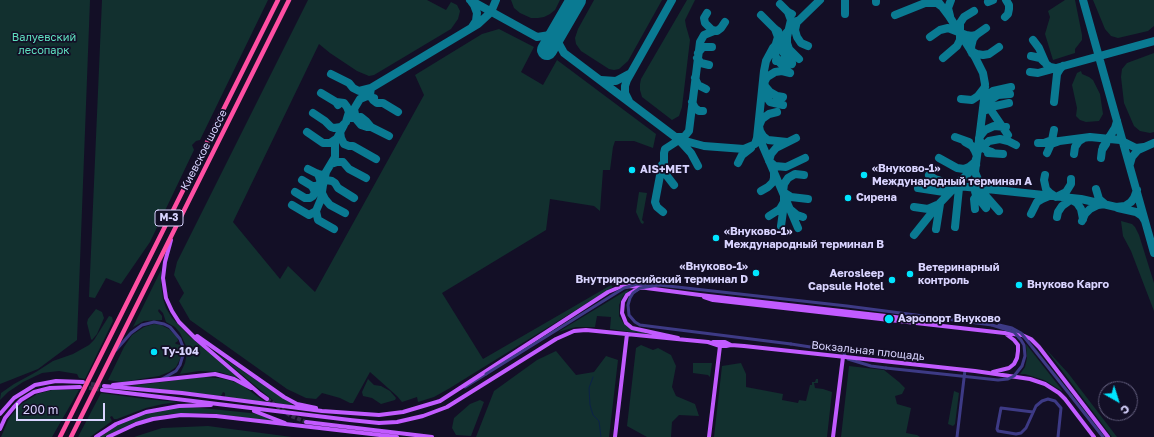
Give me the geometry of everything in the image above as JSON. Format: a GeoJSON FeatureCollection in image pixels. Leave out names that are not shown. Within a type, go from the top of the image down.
{"type":"FeatureCollection","features":[{"type":"Feature","properties":{"kind":"highway","name":"Киевское шоссе"},"geometry":{"type":"LineString","coordinates":[[60,437],[278,0]]}},
{"type":"Feature","properties":{"kind":"highway","name":"Киевское шоссе"},"geometry":{"type":"LineString","coordinates":[[71,437],[289,0]]}},
{"type":"Feature","properties":{"kind":"main road"},"geometry":{"type":"LineString","coordinates":[[173,232],[164,269],[163,282],[168,305],[183,327],[260,394]]}},
{"type":"Feature","properties":{"kind":"main road"},"geometry":{"type":"LineString","coordinates":[[103,388],[182,393],[327,411],[393,414],[423,407],[440,401],[608,292],[631,286],[930,321],[940,325]]}},
{"type":"Feature","properties":{"kind":"main road"},"geometry":{"type":"LineString","coordinates":[[642,287],[630,293],[624,300],[622,313],[626,323],[632,328],[687,340]]}},
{"type":"Feature","properties":{"kind":"main road"},"geometry":{"type":"LineString","coordinates":[[700,295],[713,300],[1022,335],[1034,342],[1108,437]]}},
{"type":"Feature","properties":{"kind":"main road"},"geometry":{"type":"LineString","coordinates":[[769,306],[774,303]]}},
{"type":"Feature","properties":{"kind":"main road"},"geometry":{"type":"LineString","coordinates":[[840,314],[846,311]]}},
{"type":"Feature","properties":{"kind":"main road"},"geometry":{"type":"LineString","coordinates":[[183,327],[284,398],[299,404],[327,411]]}},
{"type":"Feature","properties":{"kind":"main road","name":"Вокзальная площадь"},"geometry":{"type":"LineString","coordinates":[[243,408],[371,422],[397,422],[411,419],[432,414],[452,404],[567,334],[583,330],[708,342],[725,342],[731,345]]}},
{"type":"Feature","properties":{"kind":"main road"},"geometry":{"type":"LineString","coordinates":[[989,373],[1009,368],[1015,363],[1018,356],[1018,345],[1014,340],[1006,334],[996,331]]}},
{"type":"Feature","properties":{"kind":"main road"},"geometry":{"type":"LineString","coordinates":[[615,437],[627,334]]}},
{"type":"Feature","properties":{"kind":"main road","name":"Вокзальная площадь"},"geometry":{"type":"LineString","coordinates":[[708,342],[720,346],[731,345],[965,370],[1033,380],[1045,384],[1059,393],[1094,437]]}},
{"type":"Feature","properties":{"kind":"main road"},"geometry":{"type":"LineString","coordinates":[[709,437],[720,346]]}},
{"type":"Feature","properties":{"kind":"main road"},"geometry":{"type":"LineString","coordinates":[[833,437],[845,357]]}},
{"type":"Feature","properties":{"kind":"main road"},"geometry":{"type":"LineString","coordinates":[[103,388],[215,374],[240,381],[267,399]]}},
{"type":"Feature","properties":{"kind":"main road"},"geometry":{"type":"LineString","coordinates":[[0,414],[14,398],[35,386],[56,381],[83,382]]}},
{"type":"Feature","properties":{"kind":"main road"},"geometry":{"type":"LineString","coordinates":[[0,429],[5,418],[14,407],[21,400],[34,392],[50,388],[80,387]]}},
{"type":"Feature","properties":{"kind":"main road"},"geometry":{"type":"LineString","coordinates":[[103,388],[243,408],[291,425]]}},
{"type":"Feature","properties":{"kind":"main road"},"geometry":{"type":"LineString","coordinates":[[96,437],[122,421],[157,409],[179,406],[223,405]]}},
{"type":"Feature","properties":{"kind":"main road"},"geometry":{"type":"LineString","coordinates":[[108,437],[136,424],[152,419],[181,415],[216,416],[397,437]]}},
{"type":"Feature","properties":{"kind":"main road"},"geometry":{"type":"LineString","coordinates":[[306,422],[432,437]]}},
{"type":"Feature","properties":{"kind":"street"},"geometry":{"type":"LineString","coordinates":[[440,401],[624,288],[637,284],[659,285],[841,305],[1015,329],[1021,333],[1103,437]]}},
{"type":"Feature","properties":{"kind":"street"},"geometry":{"type":"LineString","coordinates":[[659,285],[640,288],[633,293],[630,298],[628,306],[629,312],[638,324],[646,327],[791,344],[843,352],[845,357],[871,366],[886,368],[998,380],[1010,377],[1017,373],[1023,363],[1025,356],[1024,345],[1014,332],[992,325]]}},
{"type":"Feature","properties":{"kind":"street"},"geometry":{"type":"LineString","coordinates":[[112,355],[131,333],[142,325],[154,322],[168,326],[180,339],[183,347],[183,357],[176,371],[159,380]]}},
{"type":"Feature","properties":{"kind":"street"},"geometry":{"type":"LineString","coordinates":[[957,437],[965,370]]}},
{"type":"Feature","properties":{"kind":"street"},"geometry":{"type":"LineString","coordinates":[[1033,412],[1000,409],[998,431],[1016,434],[1020,433],[1026,428],[1038,404],[1043,400],[1053,400],[1059,404],[1061,410],[1058,437]]}},
{"type":"Feature","properties":{"kind":"green space","name":"Валуевский лесопарк"},"geometry":{"type":"Polygon","coordinates":[[[0,0],[90,0],[77,340],[38,369],[0,384],[0,0]]]}},
{"type":"Feature","properties":{"kind":"green space"},"geometry":{"type":"Polygon","coordinates":[[[102,0],[268,0],[200,140],[196,141],[192,145],[194,150],[150,242],[121,284],[106,278],[95,298],[89,297],[102,0]]]}},
{"type":"Feature","properties":{"kind":"green space"},"geometry":{"type":"Polygon","coordinates":[[[308,0],[427,0],[446,10],[451,2],[457,5],[460,11],[458,19],[451,29],[374,75],[369,76],[357,71],[319,44],[233,222],[280,279],[288,266],[315,292],[424,95],[415,75],[482,34],[499,29],[534,47],[521,72],[543,85],[557,60],[656,134],[653,148],[634,141],[615,141],[610,170],[603,170],[600,211],[594,206],[550,199],[546,230],[442,293],[483,359],[611,285],[613,287],[450,388],[434,397],[418,402],[417,397],[402,402],[370,372],[353,403],[322,393],[316,399],[306,398],[287,389],[190,320],[179,301],[184,293],[174,275],[177,262],[308,0]]]}},
{"type":"Feature","properties":{"kind":"green space"},"geometry":{"type":"Polygon","coordinates":[[[511,0],[560,0],[555,10],[550,14],[544,17],[531,18],[520,13],[514,8],[511,0]]]}},
{"type":"Feature","properties":{"kind":"green space"},"geometry":{"type":"Polygon","coordinates":[[[594,0],[662,0],[628,61],[619,69],[609,69],[581,51],[576,44],[575,38],[578,29],[594,0]]]}},
{"type":"Feature","properties":{"kind":"green space"},"geometry":{"type":"Polygon","coordinates":[[[687,0],[695,0],[685,20],[690,40],[682,107],[679,116],[672,120],[642,97],[640,84],[641,79],[687,0]]]}},
{"type":"Feature","properties":{"kind":"green space"},"geometry":{"type":"Polygon","coordinates":[[[1065,0],[1075,0],[1082,40],[1075,49],[1075,53],[1053,60],[1045,34],[1050,17],[1048,11],[1065,0]]]}},
{"type":"Feature","properties":{"kind":"green space"},"geometry":{"type":"Polygon","coordinates":[[[1093,0],[1154,0],[1154,26],[1148,31],[1118,38],[1111,36],[1105,29],[1093,0]]]}},
{"type":"Feature","properties":{"kind":"green space"},"geometry":{"type":"Polygon","coordinates":[[[1154,53],[1154,132],[1150,133],[1140,131],[1134,126],[1124,103],[1121,77],[1122,69],[1127,63],[1154,53]]]}},
{"type":"Feature","properties":{"kind":"green space"},"geometry":{"type":"Polygon","coordinates":[[[1081,71],[1082,74],[1093,80],[1100,94],[1103,114],[1099,121],[1086,122],[1080,120],[1076,116],[1077,108],[1072,85],[1077,73],[1081,71]]]}},
{"type":"Feature","properties":{"kind":"green space"},"geometry":{"type":"Polygon","coordinates":[[[639,192],[647,193],[642,220],[644,222],[643,224],[641,223],[636,212],[639,192]]]}},
{"type":"Feature","properties":{"kind":"green space"},"geometry":{"type":"Polygon","coordinates":[[[1121,221],[1132,224],[1139,235],[1154,283],[1154,311],[1131,251],[1123,236],[1121,221]]]}},
{"type":"Feature","properties":{"kind":"green space"},"geometry":{"type":"Polygon","coordinates":[[[161,270],[163,299],[172,318],[189,336],[238,378],[220,372],[199,371],[180,374],[185,363],[187,353],[190,354],[191,348],[187,348],[180,333],[175,327],[166,322],[163,313],[159,309],[158,311],[162,316],[162,320],[144,321],[133,327],[161,270]]]}},
{"type":"Feature","properties":{"kind":"green space"},"geometry":{"type":"Polygon","coordinates":[[[627,290],[629,291],[623,296],[619,305],[619,316],[624,324],[629,328],[646,334],[610,329],[611,317],[597,316],[595,327],[576,327],[558,332],[627,290]]]}},
{"type":"Feature","properties":{"kind":"green space"},"geometry":{"type":"Polygon","coordinates":[[[96,309],[102,312],[104,318],[97,334],[92,340],[87,323],[88,319],[96,309]]]}},
{"type":"Feature","properties":{"kind":"green space"},"geometry":{"type":"Polygon","coordinates":[[[109,316],[112,317],[113,321],[85,379],[79,378],[77,374],[59,371],[42,373],[23,382],[8,392],[0,400],[1,393],[14,384],[53,361],[73,354],[89,345],[94,340],[109,316]]]}},
{"type":"Feature","properties":{"kind":"green space"},"geometry":{"type":"Polygon","coordinates":[[[154,324],[161,325],[169,329],[177,337],[178,341],[175,343],[180,345],[181,357],[176,367],[159,376],[122,382],[108,380],[124,347],[132,335],[144,327],[154,324]]]}},
{"type":"Feature","properties":{"kind":"green space"},"geometry":{"type":"Polygon","coordinates":[[[1026,344],[1062,391],[1044,380],[1025,374],[1020,374],[1025,367],[1027,358],[1026,344]]]}},
{"type":"Feature","properties":{"kind":"green space"},"geometry":{"type":"Polygon","coordinates":[[[641,345],[653,350],[658,348],[671,355],[676,366],[672,387],[676,396],[695,404],[699,416],[679,415],[672,422],[671,437],[647,437],[627,426],[636,348],[641,345]]]}},
{"type":"Feature","properties":{"kind":"green space"},"geometry":{"type":"Polygon","coordinates":[[[1045,348],[1068,373],[1098,412],[1098,418],[1045,348]]]}},
{"type":"Feature","properties":{"kind":"green space"},"geometry":{"type":"Polygon","coordinates":[[[556,351],[576,375],[594,372],[606,356],[618,360],[609,437],[476,437],[494,391],[537,360],[556,351]]]}},
{"type":"Feature","properties":{"kind":"green space"},"geometry":{"type":"Polygon","coordinates":[[[216,353],[292,404],[292,405],[276,403],[216,353]]]}},
{"type":"Feature","properties":{"kind":"green space"},"geometry":{"type":"Polygon","coordinates":[[[693,363],[712,363],[710,377],[708,375],[693,373],[693,363]]]}},
{"type":"Feature","properties":{"kind":"green space"},"geometry":{"type":"Polygon","coordinates":[[[741,363],[746,374],[746,387],[783,394],[782,400],[798,403],[799,400],[806,401],[810,385],[818,379],[818,383],[814,383],[815,388],[832,392],[827,437],[714,437],[722,366],[741,363]]]}},
{"type":"Feature","properties":{"kind":"green space"},"geometry":{"type":"Polygon","coordinates":[[[849,366],[884,370],[905,388],[902,394],[895,396],[897,404],[911,408],[906,433],[920,437],[841,437],[849,366]]]}},
{"type":"Feature","properties":{"kind":"green space"},"geometry":{"type":"Polygon","coordinates":[[[203,377],[219,378],[242,385],[265,402],[225,397],[225,393],[223,392],[221,396],[130,386],[203,377]]]}},
{"type":"Feature","properties":{"kind":"green space"},"geometry":{"type":"Polygon","coordinates":[[[368,379],[374,385],[381,386],[390,391],[396,398],[395,400],[381,404],[372,398],[363,396],[362,392],[368,379]]]}},
{"type":"Feature","properties":{"kind":"green space"},"geometry":{"type":"Polygon","coordinates":[[[52,390],[79,390],[52,437],[1,437],[9,418],[20,405],[37,394],[52,390]]]}},
{"type":"Feature","properties":{"kind":"green space"},"geometry":{"type":"Polygon","coordinates":[[[954,391],[959,393],[955,424],[953,426],[948,424],[954,391]]]}},
{"type":"Feature","properties":{"kind":"green space"},"geometry":{"type":"Polygon","coordinates":[[[101,393],[179,402],[146,408],[117,419],[114,419],[112,416],[110,417],[112,421],[90,437],[78,437],[101,393]]]}},
{"type":"Feature","properties":{"kind":"green space"},"geometry":{"type":"Polygon","coordinates":[[[480,400],[484,402],[471,436],[456,435],[452,428],[454,418],[470,404],[480,400]]]}},
{"type":"Feature","properties":{"kind":"green space"},"geometry":{"type":"Polygon","coordinates":[[[192,407],[260,414],[279,422],[209,413],[168,414],[135,422],[104,437],[100,437],[121,423],[140,415],[164,409],[192,407]]]}},
{"type":"Feature","properties":{"kind":"green space"},"geometry":{"type":"Polygon","coordinates":[[[1100,421],[1105,421],[1117,437],[1112,437],[1100,421]]]}},
{"type":"Feature","properties":{"kind":"green space"},"geometry":{"type":"Polygon","coordinates":[[[208,426],[292,437],[134,437],[162,428],[208,426]]]}},
{"type":"Feature","properties":{"kind":"waterway"},"geometry":{"type":"LineString","coordinates":[[593,377],[589,388],[590,405],[593,415],[599,421],[601,437]]}},
{"type":"Feature","properties":{"kind":"taxiway"},"geometry":{"type":"LineString","coordinates":[[470,0],[537,37],[550,35],[560,27]]}},
{"type":"Feature","properties":{"kind":"taxiway"},"geometry":{"type":"LineString","coordinates":[[398,112],[383,103],[377,103],[373,100],[370,94],[371,88],[478,24],[491,12],[496,0]]}},
{"type":"Feature","properties":{"kind":"taxiway"},"geometry":{"type":"LineString","coordinates":[[629,101],[625,93],[627,80],[672,0]]}},
{"type":"Feature","properties":{"kind":"taxiway"},"geometry":{"type":"LineString","coordinates":[[561,26],[558,39],[564,53],[678,139],[704,146],[744,149],[755,144],[757,138],[766,61],[773,48],[820,0]]}},
{"type":"Feature","properties":{"kind":"taxiway"},"geometry":{"type":"LineString","coordinates":[[845,0],[845,14]]}},
{"type":"Feature","properties":{"kind":"taxiway"},"geometry":{"type":"LineString","coordinates":[[937,0],[975,57],[983,73],[985,84],[984,100],[975,172],[979,182],[988,188]]}},
{"type":"Feature","properties":{"kind":"taxiway"},"geometry":{"type":"LineString","coordinates":[[950,16],[948,8],[951,0]]}},
{"type":"Feature","properties":{"kind":"taxiway"},"geometry":{"type":"LineString","coordinates":[[988,2],[993,0]]}},
{"type":"Feature","properties":{"kind":"taxiway"},"geometry":{"type":"LineString","coordinates":[[1005,17],[1008,14],[1009,9],[1009,5],[1006,0]]}},
{"type":"Feature","properties":{"kind":"taxiway"},"geometry":{"type":"LineString","coordinates":[[1083,0],[1154,253]]}},
{"type":"Feature","properties":{"kind":"taxiway"},"geometry":{"type":"LineString","coordinates":[[471,1],[477,13],[476,21],[472,27]]}},
{"type":"Feature","properties":{"kind":"taxiway"},"geometry":{"type":"LineString","coordinates":[[895,15],[925,3],[937,3],[941,6]]}},
{"type":"Feature","properties":{"kind":"taxiway"},"geometry":{"type":"LineString","coordinates":[[780,4],[792,14]]}},
{"type":"Feature","properties":{"kind":"taxiway"},"geometry":{"type":"LineString","coordinates":[[943,58],[957,46],[960,40],[960,23],[964,17],[974,11]]}},
{"type":"Feature","properties":{"kind":"taxiway"},"geometry":{"type":"LineString","coordinates":[[788,12],[791,20],[787,43],[789,49],[799,59]]}},
{"type":"Feature","properties":{"kind":"taxiway"},"geometry":{"type":"LineString","coordinates":[[707,13],[704,18],[705,23],[712,30],[717,31],[725,22]]}},
{"type":"Feature","properties":{"kind":"taxiway"},"geometry":{"type":"LineString","coordinates":[[761,15],[778,31]]}},
{"type":"Feature","properties":{"kind":"taxiway"},"geometry":{"type":"LineString","coordinates":[[797,21],[795,30],[797,37],[801,43],[808,46]]}},
{"type":"Feature","properties":{"kind":"taxiway"},"geometry":{"type":"LineString","coordinates":[[930,37],[940,30],[948,28],[966,35],[976,35]]}},
{"type":"Feature","properties":{"kind":"taxiway"},"geometry":{"type":"LineString","coordinates":[[972,53],[971,47],[973,39],[986,28]]}},
{"type":"Feature","properties":{"kind":"taxiway"},"geometry":{"type":"LineString","coordinates":[[775,29],[778,37],[775,47],[775,55],[778,61],[790,73]]}},
{"type":"Feature","properties":{"kind":"taxiway"},"geometry":{"type":"LineString","coordinates":[[676,137],[684,137],[689,131],[700,42],[704,35],[714,31]]}},
{"type":"Feature","properties":{"kind":"taxiway"},"geometry":{"type":"LineString","coordinates":[[783,37],[781,45],[782,51],[792,63]]}},
{"type":"Feature","properties":{"kind":"taxiway"},"geometry":{"type":"LineString","coordinates":[[1033,40],[1039,48],[1046,64],[1055,68]]}},
{"type":"Feature","properties":{"kind":"taxiway"},"geometry":{"type":"LineString","coordinates":[[1030,72],[1038,73],[1154,41]]}},
{"type":"Feature","properties":{"kind":"taxiway"},"geometry":{"type":"LineString","coordinates":[[698,53],[703,47],[712,47]]}},
{"type":"Feature","properties":{"kind":"taxiway"},"geometry":{"type":"LineString","coordinates":[[971,51],[983,55],[989,54],[999,47]]}},
{"type":"Feature","properties":{"kind":"taxiway"},"geometry":{"type":"LineString","coordinates":[[1031,56],[1040,58],[1044,62]]}},
{"type":"Feature","properties":{"kind":"taxiway"},"geometry":{"type":"LineString","coordinates":[[697,58],[701,63],[709,65]]}},
{"type":"Feature","properties":{"kind":"taxiway"},"geometry":{"type":"LineString","coordinates":[[776,61],[783,60],[792,64]]}},
{"type":"Feature","properties":{"kind":"taxiway"},"geometry":{"type":"LineString","coordinates":[[1054,102],[1057,74],[1063,66]]}},
{"type":"Feature","properties":{"kind":"taxiway"},"geometry":{"type":"LineString","coordinates":[[764,83],[767,77],[775,72],[782,71],[790,73]]}},
{"type":"Feature","properties":{"kind":"taxiway"},"geometry":{"type":"LineString","coordinates":[[331,74],[349,83],[353,88],[359,91],[371,88]]}},
{"type":"Feature","properties":{"kind":"taxiway"},"geometry":{"type":"LineString","coordinates":[[601,80],[616,81],[629,74]]}},
{"type":"Feature","properties":{"kind":"taxiway"},"geometry":{"type":"LineString","coordinates":[[695,78],[698,85],[706,89]]}},
{"type":"Feature","properties":{"kind":"taxiway"},"geometry":{"type":"LineString","coordinates":[[764,81],[765,86],[770,92],[777,96],[783,97]]}},
{"type":"Feature","properties":{"kind":"taxiway"},"geometry":{"type":"LineString","coordinates":[[961,99],[972,100],[978,96],[985,87]]}},
{"type":"Feature","properties":{"kind":"taxiway"},"geometry":{"type":"LineString","coordinates":[[1008,135],[984,100],[986,96],[993,91],[1011,87]]}},
{"type":"Feature","properties":{"kind":"taxiway"},"geometry":{"type":"LineString","coordinates":[[763,90],[770,102],[783,105]]}},
{"type":"Feature","properties":{"kind":"taxiway"},"geometry":{"type":"LineString","coordinates":[[321,93],[336,102],[338,105]]}},
{"type":"Feature","properties":{"kind":"taxiway"},"geometry":{"type":"LineString","coordinates":[[984,107],[989,101],[998,95],[1010,94]]}},
{"type":"Feature","properties":{"kind":"taxiway"},"geometry":{"type":"LineString","coordinates":[[374,98],[367,96],[360,99],[354,109],[356,119],[361,125],[371,127],[389,136]]}},
{"type":"Feature","properties":{"kind":"taxiway"},"geometry":{"type":"LineString","coordinates":[[313,113],[331,127],[341,127],[346,122],[349,112],[344,103],[336,102]]}},
{"type":"Feature","properties":{"kind":"taxiway"},"geometry":{"type":"LineString","coordinates":[[692,102],[695,108],[699,111],[703,111]]}},
{"type":"Feature","properties":{"kind":"taxiway"},"geometry":{"type":"LineString","coordinates":[[986,110],[991,107],[1009,103]]}},
{"type":"Feature","properties":{"kind":"taxiway"},"geometry":{"type":"LineString","coordinates":[[777,112],[769,114],[762,119],[759,126],[760,131],[768,140],[787,142]]}},
{"type":"Feature","properties":{"kind":"taxiway"},"geometry":{"type":"LineString","coordinates":[[352,118],[361,117],[371,127]]}},
{"type":"Feature","properties":{"kind":"taxiway"},"geometry":{"type":"LineString","coordinates":[[1103,147],[1115,128],[1117,121]]}},
{"type":"Feature","properties":{"kind":"taxiway"},"geometry":{"type":"LineString","coordinates":[[292,205],[309,215],[316,211],[321,199],[326,172],[335,157],[335,142],[344,125]]}},
{"type":"Feature","properties":{"kind":"taxiway"},"geometry":{"type":"LineString","coordinates":[[992,152],[986,150],[982,146],[979,138],[985,130],[994,126],[1006,127]]}},
{"type":"Feature","properties":{"kind":"taxiway"},"geometry":{"type":"LineString","coordinates":[[1038,143],[1044,143],[1052,140],[1054,130]]}},
{"type":"Feature","properties":{"kind":"taxiway"},"geometry":{"type":"LineString","coordinates":[[340,131],[344,144],[353,146],[376,159]]}},
{"type":"Feature","properties":{"kind":"taxiway"},"geometry":{"type":"LineString","coordinates":[[307,132],[323,143],[330,143],[336,139]]}},
{"type":"Feature","properties":{"kind":"taxiway"},"geometry":{"type":"LineString","coordinates":[[758,135],[798,228]]}},
{"type":"Feature","properties":{"kind":"taxiway"},"geometry":{"type":"LineString","coordinates":[[955,137],[969,142]]}},
{"type":"Feature","properties":{"kind":"taxiway"},"geometry":{"type":"LineString","coordinates":[[1044,143],[1090,137],[1120,140],[1136,148],[1144,147]]}},
{"type":"Feature","properties":{"kind":"taxiway"},"geometry":{"type":"LineString","coordinates":[[674,185],[664,170],[664,153],[665,149],[682,138]]}},
{"type":"Feature","properties":{"kind":"taxiway"},"geometry":{"type":"LineString","coordinates":[[796,138],[776,148],[771,154],[769,161],[775,166],[786,167],[805,158]]}},
{"type":"Feature","properties":{"kind":"taxiway"},"geometry":{"type":"LineString","coordinates":[[1074,154],[1075,147],[1079,141],[1084,138]]}},
{"type":"Feature","properties":{"kind":"taxiway"},"geometry":{"type":"LineString","coordinates":[[980,149],[989,141],[1000,139],[1016,145]]}},
{"type":"Feature","properties":{"kind":"taxiway"},"geometry":{"type":"LineString","coordinates":[[680,141],[691,153],[698,166]]}},
{"type":"Feature","properties":{"kind":"taxiway"},"geometry":{"type":"LineString","coordinates":[[939,158],[957,168],[964,169],[969,167],[975,162],[977,156],[972,146],[965,142]]}},
{"type":"Feature","properties":{"kind":"taxiway"},"geometry":{"type":"LineString","coordinates":[[1047,153],[1051,144],[1057,142]]}},
{"type":"Feature","properties":{"kind":"taxiway"},"geometry":{"type":"LineString","coordinates":[[1130,164],[1132,157],[1138,150],[1154,143]]}},
{"type":"Feature","properties":{"kind":"taxiway"},"geometry":{"type":"LineString","coordinates":[[1101,158],[1102,150],[1106,144]]}},
{"type":"Feature","properties":{"kind":"taxiway"},"geometry":{"type":"LineString","coordinates":[[738,163],[742,155],[751,148]]}},
{"type":"Feature","properties":{"kind":"taxiway"},"geometry":{"type":"LineString","coordinates":[[988,153],[1003,154]]}},
{"type":"Feature","properties":{"kind":"taxiway"},"geometry":{"type":"LineString","coordinates":[[331,164],[343,162],[349,169],[366,178]]}},
{"type":"Feature","properties":{"kind":"taxiway"},"geometry":{"type":"LineString","coordinates":[[662,165],[655,202],[657,207],[663,212]]}},
{"type":"Feature","properties":{"kind":"taxiway"},"geometry":{"type":"LineString","coordinates":[[914,235],[938,205],[976,165]]}},
{"type":"Feature","properties":{"kind":"taxiway"},"geometry":{"type":"LineString","coordinates":[[308,169],[322,175]]}},
{"type":"Feature","properties":{"kind":"taxiway"},"geometry":{"type":"LineString","coordinates":[[761,191],[773,182],[774,172]]}},
{"type":"Feature","properties":{"kind":"taxiway"},"geometry":{"type":"LineString","coordinates":[[302,180],[312,186],[317,186],[321,182],[318,174]]}},
{"type":"Feature","properties":{"kind":"taxiway"},"geometry":{"type":"LineString","coordinates":[[804,175],[795,174],[788,178],[784,184],[783,192],[791,197],[808,199]]}},
{"type":"Feature","properties":{"kind":"taxiway"},"geometry":{"type":"LineString","coordinates":[[929,175],[941,183]]}},
{"type":"Feature","properties":{"kind":"taxiway"},"geometry":{"type":"LineString","coordinates":[[1045,175],[1044,180],[1046,189],[1056,197],[1066,192],[1071,184],[1071,179]]}},
{"type":"Feature","properties":{"kind":"taxiway"},"geometry":{"type":"LineString","coordinates":[[321,183],[326,180],[332,181],[338,188],[354,198]]}},
{"type":"Feature","properties":{"kind":"taxiway"},"geometry":{"type":"LineString","coordinates":[[938,180],[949,185],[1081,199],[1116,207],[1125,206],[1131,202],[1137,190]]}},
{"type":"Feature","properties":{"kind":"taxiway"},"geometry":{"type":"LineString","coordinates":[[955,227],[961,180]]}},
{"type":"Feature","properties":{"kind":"taxiway"},"geometry":{"type":"LineString","coordinates":[[974,183],[976,195],[986,208]]}},
{"type":"Feature","properties":{"kind":"taxiway"},"geometry":{"type":"LineString","coordinates":[[295,192],[305,198],[310,198],[315,192],[312,186]]}},
{"type":"Feature","properties":{"kind":"taxiway"},"geometry":{"type":"LineString","coordinates":[[918,188],[944,192],[953,189]]}},
{"type":"Feature","properties":{"kind":"taxiway"},"geometry":{"type":"LineString","coordinates":[[975,189],[984,194],[999,211]]}},
{"type":"Feature","properties":{"kind":"taxiway"},"geometry":{"type":"LineString","coordinates":[[1082,221],[1085,214],[1090,209],[1098,205],[1105,204],[1099,199],[1096,189]]}},
{"type":"Feature","properties":{"kind":"taxiway"},"geometry":{"type":"LineString","coordinates":[[975,209],[974,199],[979,192]]}},
{"type":"Feature","properties":{"kind":"taxiway"},"geometry":{"type":"LineString","coordinates":[[322,193],[330,205],[345,213]]}},
{"type":"Feature","properties":{"kind":"taxiway"},"geometry":{"type":"LineString","coordinates":[[769,216],[780,209],[784,202],[784,196]]}},
{"type":"Feature","properties":{"kind":"taxiway"},"geometry":{"type":"LineString","coordinates":[[1031,214],[1037,202],[1049,196]]}},
{"type":"Feature","properties":{"kind":"taxiway"},"geometry":{"type":"LineString","coordinates":[[1070,199],[1077,203],[1081,209],[1083,219]]}},
{"type":"Feature","properties":{"kind":"taxiway"},"geometry":{"type":"LineString","coordinates":[[1057,217],[1062,206],[1074,199]]}},
{"type":"Feature","properties":{"kind":"taxiway"},"geometry":{"type":"LineString","coordinates":[[781,226],[784,204]]}},
{"type":"Feature","properties":{"kind":"taxiway"},"geometry":{"type":"LineString","coordinates":[[936,229],[940,204]]}},
{"type":"Feature","properties":{"kind":"taxiway"},"geometry":{"type":"LineString","coordinates":[[914,207],[928,209],[937,205]]}},
{"type":"Feature","properties":{"kind":"taxiway"},"geometry":{"type":"LineString","coordinates":[[1118,208],[1136,212],[1142,216],[1145,221]]}},
{"type":"Feature","properties":{"kind":"taxiway"},"geometry":{"type":"LineString","coordinates":[[791,210],[797,215],[803,217]]}},
{"type":"Feature","properties":{"kind":"taxiway"},"geometry":{"type":"LineString","coordinates":[[316,211],[318,220],[334,229]]}},
{"type":"Feature","properties":{"kind":"runway"},"geometry":{"type":"LineString","coordinates":[[547,50],[576,0]]}},
{"type":"Feature","properties":{"kind":"tunnel"},"geometry":{"type":"LineString","coordinates":[[85,383],[104,386]]}},
{"type":"Feature","properties":{"kind":"tunnel"},"geometry":{"type":"LineString","coordinates":[[83,387],[102,390]]}},
{"type":"Feature","properties":{"kind":"tunnel"},"geometry":{"type":"LineString","coordinates":[[267,399],[291,416],[306,422]]}},
{"type":"Feature","properties":{"kind":"place","name":"AIS+MET"},"geometry":{"type":"Point","coordinates":[632,170]}},
{"type":"Feature","properties":{"kind":"place","name":"«Внуково-1» Международный терминал А"},"geometry":{"type":"Point","coordinates":[864,175]}},
{"type":"Feature","properties":{"kind":"place","name":"Сирена"},"geometry":{"type":"Point","coordinates":[848,198]}},
{"type":"Feature","properties":{"kind":"place","name":"«Внуково-1» Международный терминал B"},"geometry":{"type":"Point","coordinates":[716,238]}},
{"type":"Feature","properties":{"kind":"place","name":"«Внуково-1» Внутрироссийский терминал D"},"geometry":{"type":"Point","coordinates":[756,273]}},
{"type":"Feature","properties":{"kind":"place","name":"Ветеринарный контроль"},"geometry":{"type":"Point","coordinates":[910,274]}},
{"type":"Feature","properties":{"kind":"place","name":"Aerosleep Capsule Hotel"},"geometry":{"type":"Point","coordinates":[892,280]}},
{"type":"Feature","properties":{"kind":"place","name":"Внуково Карго"},"geometry":{"type":"Point","coordinates":[1019,285]}},
{"type":"Feature","properties":{"kind":"place","name":"Аэропорт Внуково"},"geometry":{"type":"Point","coordinates":[889,319]}},
{"type":"Feature","properties":{"kind":"place","name":"Ту-104"},"geometry":{"type":"Point","coordinates":[154,352]}}]}
